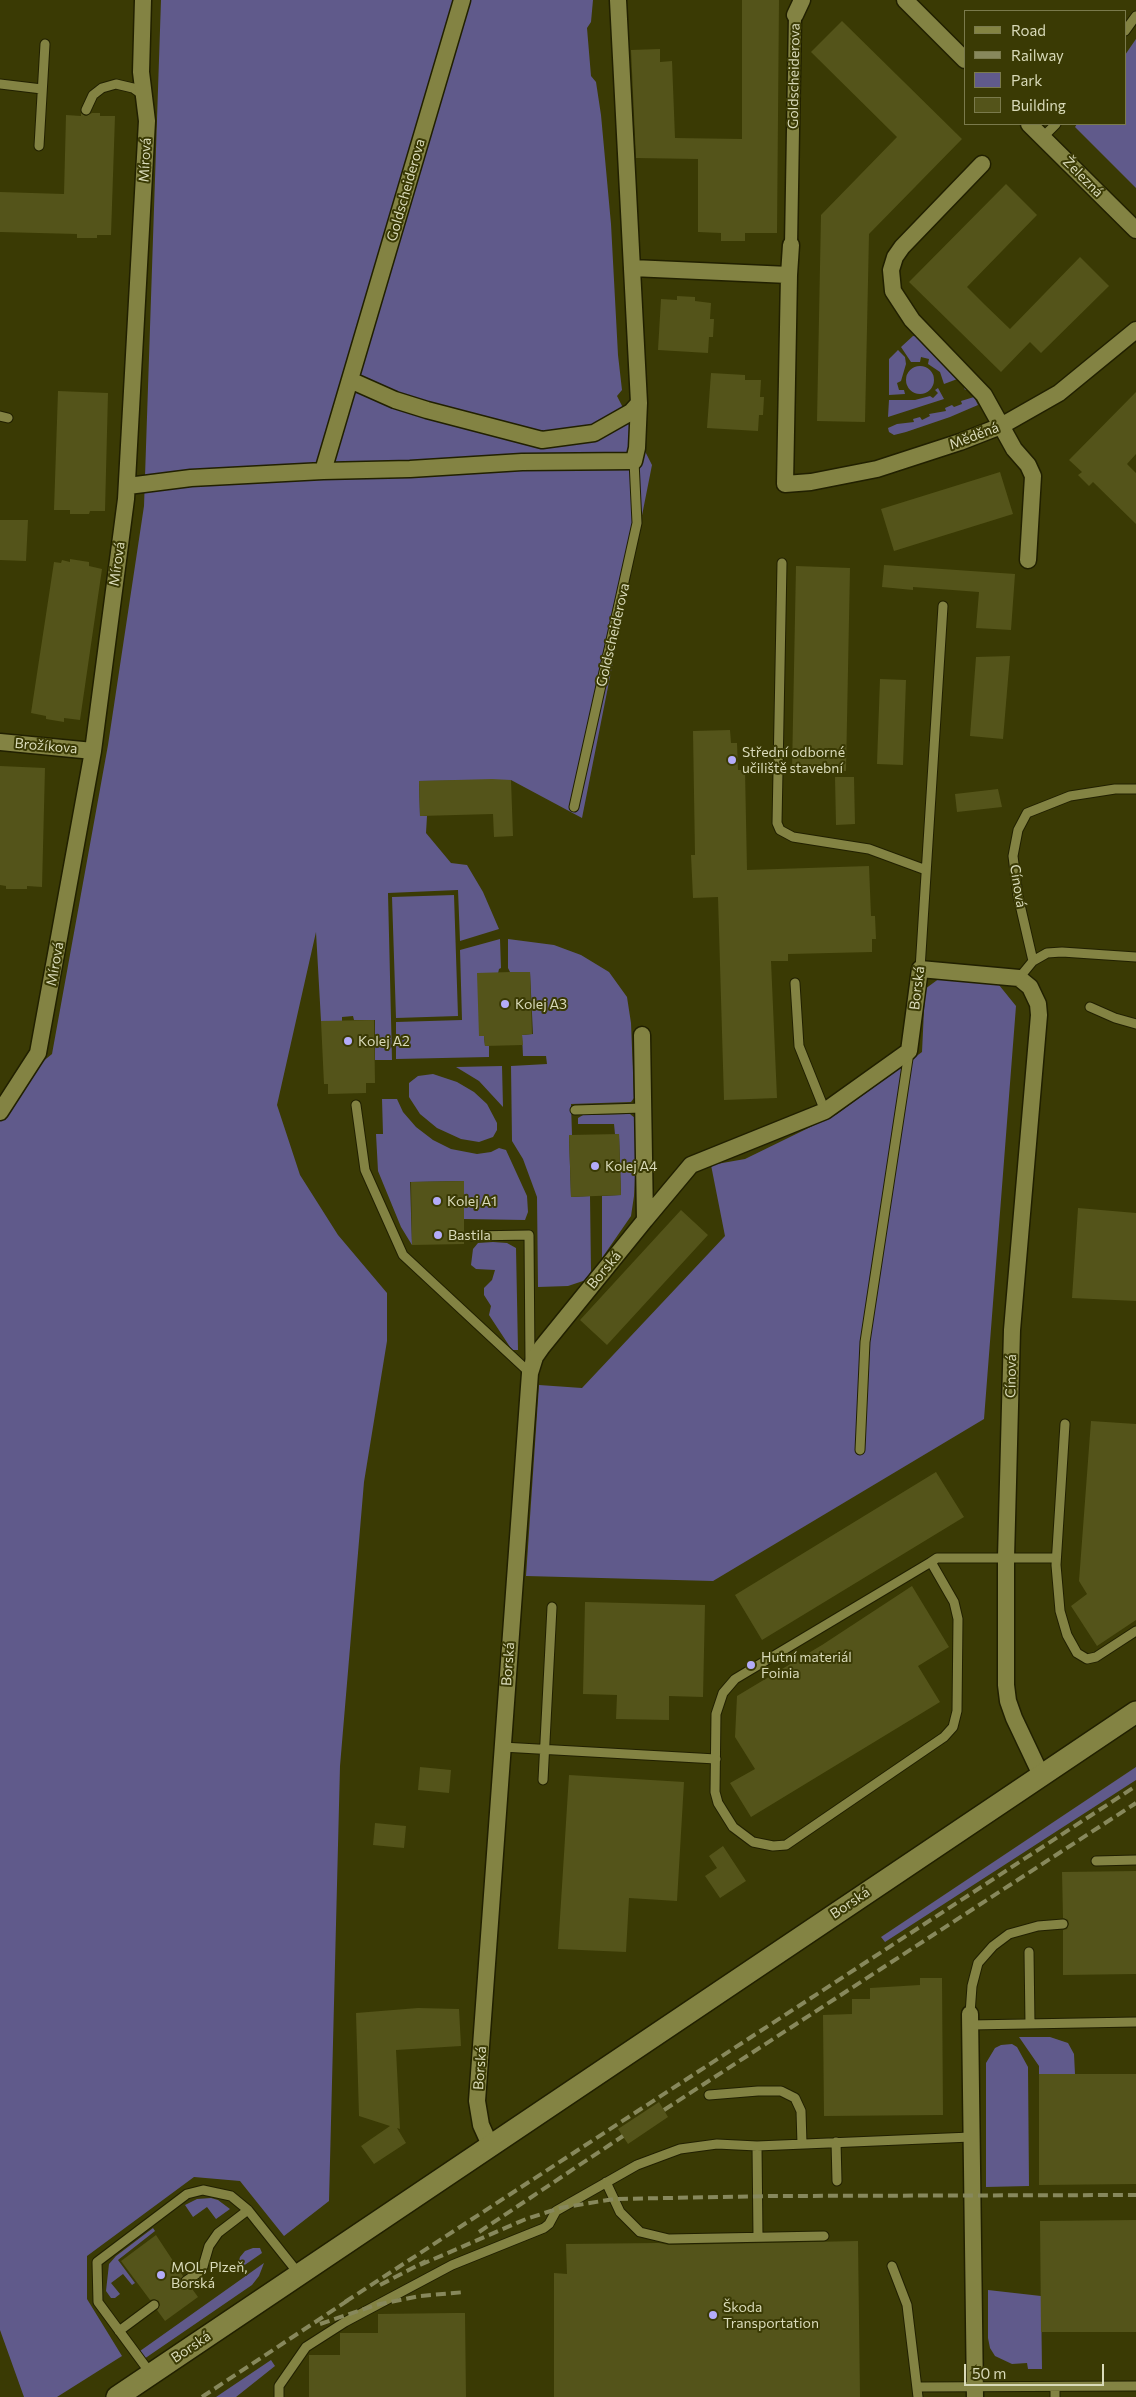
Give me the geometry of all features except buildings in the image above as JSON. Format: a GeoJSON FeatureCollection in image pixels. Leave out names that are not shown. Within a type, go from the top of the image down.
{"type":"FeatureCollection","features":[{"type":"Feature","properties":{"kind":"street","name":"Mírová"},"geometry":{"type":"LineString","coordinates":[[0,1112],[38,1053],[93,751],[128,486],[147,121],[140,72],[144,0]]}},
{"type":"Feature","properties":{"kind":"street","name":"Goldscheiderova"},"geometry":{"type":"LineString","coordinates":[[323,471],[462,0]]}},
{"type":"Feature","properties":{"kind":"street","name":"Goldscheiderova"},"geometry":{"type":"LineString","coordinates":[[618,0],[639,403],[637,448],[634,461]]}},
{"type":"Feature","properties":{"kind":"street","name":"Goldscheiderova"},"geometry":{"type":"LineString","coordinates":[[785,484],[795,15],[802,0]]}},
{"type":"Feature","properties":{"kind":"street"},"geometry":{"type":"LineString","coordinates":[[905,0],[964,59]]}},
{"type":"Feature","properties":{"kind":"street","name":"Železná"},"geometry":{"type":"LineString","coordinates":[[1030,125],[1136,230]]}},
{"type":"Feature","properties":{"kind":"street"},"geometry":{"type":"LineString","coordinates":[[982,164],[902,247],[895,257],[891,270],[893,291],[912,320],[972,380],[984,396],[1033,476],[1028,560]]}},
{"type":"Feature","properties":{"kind":"street"},"geometry":{"type":"LineString","coordinates":[[632,268],[790,275]]}},
{"type":"Feature","properties":{"kind":"street","name":"Měděná"},"geometry":{"type":"LineString","coordinates":[[785,484],[811,482],[877,468],[960,442],[1001,426],[1059,393],[1136,330]]}},
{"type":"Feature","properties":{"kind":"street"},"geometry":{"type":"LineString","coordinates":[[350,380],[395,400],[427,410],[542,440],[594,433],[631,412],[639,403]]}},
{"type":"Feature","properties":{"kind":"street"},"geometry":{"type":"LineString","coordinates":[[128,486],[191,478],[323,471],[410,469],[522,462],[634,461]]}},
{"type":"Feature","properties":{"kind":"street","name":"Brožíkova"},"geometry":{"type":"LineString","coordinates":[[0,742],[93,751]]}},
{"type":"Feature","properties":{"kind":"street"},"geometry":{"type":"LineString","coordinates":[[920,969],[1019,978]]}},
{"type":"Feature","properties":{"kind":"street","name":"Borská"},"geometry":{"type":"LineString","coordinates":[[490,2145],[481,2126],[477,2101],[530,1373],[535,1357],[691,1165],[825,1111],[909,1051],[920,969]]}},
{"type":"Feature","properties":{"kind":"street","name":"Cínová"},"geometry":{"type":"LineString","coordinates":[[1019,978],[1035,994],[1039,1015],[1012,1330],[1006,1558],[1006,1685],[1008,1702],[1021,1736],[1041,1775]]}},
{"type":"Feature","properties":{"kind":"street"},"geometry":{"type":"LineString","coordinates":[[642,1035],[645,1220]]}},
{"type":"Feature","properties":{"kind":"street","name":"Borská"},"geometry":{"type":"LineString","coordinates":[[117,2397],[1136,1712]]}},
{"type":"Feature","properties":{"kind":"street"},"geometry":{"type":"LineString","coordinates":[[970,2019],[975,2392]]}},
{"type":"Feature","properties":{"kind":"lane"},"geometry":{"type":"LineString","coordinates":[[1126,30],[1136,16]]}},
{"type":"Feature","properties":{"kind":"lane"},"geometry":{"type":"LineString","coordinates":[[39,146],[45,44]]}},
{"type":"Feature","properties":{"kind":"lane"},"geometry":{"type":"LineString","coordinates":[[0,84],[42,90]]}},
{"type":"Feature","properties":{"kind":"lane"},"geometry":{"type":"LineString","coordinates":[[86,110],[93,95],[102,88],[116,84],[133,88],[144,96]]}},
{"type":"Feature","properties":{"kind":"lane"},"geometry":{"type":"LineString","coordinates":[[1043,137],[1055,125]]}},
{"type":"Feature","properties":{"kind":"lane","name":"Goldscheiderova"},"geometry":{"type":"LineString","coordinates":[[574,807],[638,524],[634,461]]}},
{"type":"Feature","properties":{"kind":"lane"},"geometry":{"type":"LineString","coordinates":[[782,563],[777,823],[780,830],[792,837],[869,849],[926,870]]}},
{"type":"Feature","properties":{"kind":"lane","name":"Borská"},"geometry":{"type":"LineString","coordinates":[[920,969],[942,606]]}},
{"type":"Feature","properties":{"kind":"lane","name":"Cínová"},"geometry":{"type":"LineString","coordinates":[[1032,961],[1018,896],[1013,856],[1018,830],[1026,813],[1070,796],[1115,789],[1136,789]]}},
{"type":"Feature","properties":{"kind":"lane"},"geometry":{"type":"LineString","coordinates":[[1019,978],[1032,961],[1047,953],[1062,952],[1136,957]]}},
{"type":"Feature","properties":{"kind":"lane"},"geometry":{"type":"LineString","coordinates":[[795,983],[799,1046],[825,1111]]}},
{"type":"Feature","properties":{"kind":"lane"},"geometry":{"type":"LineString","coordinates":[[1090,1007],[1115,1018],[1136,1024]]}},
{"type":"Feature","properties":{"kind":"lane"},"geometry":{"type":"LineString","coordinates":[[860,1450],[865,1342],[909,1051]]}},
{"type":"Feature","properties":{"kind":"lane"},"geometry":{"type":"LineString","coordinates":[[356,1105],[366,1170],[403,1255],[530,1373]]}},
{"type":"Feature","properties":{"kind":"lane"},"geometry":{"type":"LineString","coordinates":[[575,1110],[643,1108]]}},
{"type":"Feature","properties":{"kind":"lane"},"geometry":{"type":"LineString","coordinates":[[472,1236],[529,1235],[530,1373]]}},
{"type":"Feature","properties":{"kind":"lane"},"geometry":{"type":"LineString","coordinates":[[1065,1424],[1056,1558],[1060,1611],[1067,1635],[1077,1653],[1087,1659],[1096,1657],[1136,1631]]}},
{"type":"Feature","properties":{"kind":"lane"},"geometry":{"type":"LineString","coordinates":[[931,1562],[954,1602],[958,1619],[957,1711],[953,1727],[944,1737],[786,1844],[773,1846],[753,1842],[733,1827],[718,1804],[715,1792],[716,1714],[723,1693],[735,1679],[937,1558],[1056,1558]]}},
{"type":"Feature","properties":{"kind":"lane"},"geometry":{"type":"LineString","coordinates":[[542,1780],[552,1607]]}},
{"type":"Feature","properties":{"kind":"lane"},"geometry":{"type":"LineString","coordinates":[[502,1747],[716,1760]]}},
{"type":"Feature","properties":{"kind":"lane"},"geometry":{"type":"LineString","coordinates":[[1096,1860],[1136,1860]]}},
{"type":"Feature","properties":{"kind":"lane"},"geometry":{"type":"LineString","coordinates":[[1063,1924],[1038,1926],[1009,1934],[993,1946],[978,1963],[972,1986],[970,2019],[1030,2024],[1136,2022]]}},
{"type":"Feature","properties":{"kind":"lane"},"geometry":{"type":"LineString","coordinates":[[1029,1952],[1030,2024]]}},
{"type":"Feature","properties":{"kind":"lane"},"geometry":{"type":"LineString","coordinates":[[709,2095],[758,2091],[780,2092],[795,2098],[801,2111],[802,2144]]}},
{"type":"Feature","properties":{"kind":"lane"},"geometry":{"type":"LineString","coordinates":[[279,2397],[279,2386],[306,2347],[345,2322],[452,2265],[544,2228],[549,2224],[556,2211],[637,2165],[680,2149],[716,2144],[757,2146],[971,2137]]}},
{"type":"Feature","properties":{"kind":"lane"},"geometry":{"type":"LineString","coordinates":[[836,2142],[837,2181]]}},
{"type":"Feature","properties":{"kind":"lane"},"geometry":{"type":"LineString","coordinates":[[757,2146],[758,2238]]}},
{"type":"Feature","properties":{"kind":"lane"},"geometry":{"type":"LineString","coordinates":[[606,2182],[620,2212],[640,2232],[669,2239],[824,2236]]}},
{"type":"Feature","properties":{"kind":"lane"},"geometry":{"type":"LineString","coordinates":[[151,2374],[98,2302],[97,2262],[180,2199],[195,2191],[212,2190],[231,2196],[248,2210],[299,2274]]}},
{"type":"Feature","properties":{"kind":"lane"},"geometry":{"type":"LineString","coordinates":[[186,2281],[202,2270],[209,2246],[218,2233],[248,2210]]}},
{"type":"Feature","properties":{"kind":"lane"},"geometry":{"type":"LineString","coordinates":[[892,2266],[906,2305],[918,2392],[975,2392],[1055,2387],[1136,2386]]}},
{"type":"Feature","properties":{"kind":"lane"},"geometry":{"type":"LineString","coordinates":[[119,2331],[154,2305]]}},
{"type":"Feature","properties":{"kind":"lane"},"geometry":{"type":"LineString","coordinates":[[1055,2387],[1055,2397]]}},
{"type":"Feature","properties":{"kind":"green space"},"geometry":{"type":"Polygon","coordinates":[[[161,0],[593,0],[591,22],[587,28],[591,76],[596,82],[601,115],[611,224],[618,355],[622,390],[617,396],[652,465],[582,818],[511,780],[419,781],[420,816],[427,816],[426,833],[451,863],[467,865],[483,892],[499,929],[460,941],[458,890],[388,893],[392,1060],[375,1060],[375,1020],[354,1020],[353,1016],[342,1017],[342,1021],[321,1021],[316,932],[277,1105],[300,1175],[338,1235],[387,1293],[387,1341],[364,1482],[340,1766],[329,2201],[284,2236],[240,2181],[194,2177],[87,2256],[87,2299],[122,2356],[57,2397],[24,2397],[0,2330],[0,1096],[52,1054],[108,745],[144,506],[161,0]]]}},
{"type":"Feature","properties":{"kind":"green space"},"geometry":{"type":"Polygon","coordinates":[[[1136,39],[1136,188],[1075,127],[1076,125],[1126,125],[1126,54],[1136,39]]]}},
{"type":"Feature","properties":{"kind":"green space"},"geometry":{"type":"Polygon","coordinates":[[[913,336],[924,337],[925,341],[923,344],[935,356],[942,354],[940,360],[952,372],[958,370],[970,388],[965,390],[960,378],[944,384],[940,372],[928,364],[929,359],[921,357],[920,362],[911,362],[901,347],[913,336]]]}},
{"type":"Feature","properties":{"kind":"green space"},"geometry":{"type":"Polygon","coordinates":[[[898,350],[905,357],[906,364],[901,381],[897,383],[899,390],[904,390],[905,394],[889,395],[889,359],[898,350]]]}},
{"type":"Feature","properties":{"kind":"green space"},"geometry":{"type":"Polygon","coordinates":[[[920,366],[930,370],[934,380],[930,390],[920,394],[910,390],[906,380],[910,370],[920,366]]]}},
{"type":"Feature","properties":{"kind":"green space"},"geometry":{"type":"Polygon","coordinates":[[[938,388],[944,399],[888,417],[889,400],[915,400],[930,396],[933,398],[938,393],[935,390],[938,388]]]}},
{"type":"Feature","properties":{"kind":"green space"},"geometry":{"type":"Polygon","coordinates":[[[974,397],[978,405],[950,417],[894,435],[889,432],[888,428],[897,424],[914,422],[913,419],[920,417],[922,420],[930,416],[929,414],[946,411],[945,408],[962,404],[961,401],[974,397]]]}},
{"type":"Feature","properties":{"kind":"green space"},"geometry":{"type":"Polygon","coordinates":[[[454,895],[458,1016],[396,1018],[392,897],[454,895]]]}},
{"type":"Feature","properties":{"kind":"green space"},"geometry":{"type":"Polygon","coordinates":[[[500,939],[501,968],[499,969],[484,1036],[485,1046],[489,1046],[489,1057],[396,1059],[396,1022],[462,1020],[460,950],[500,939]]]}},
{"type":"Feature","properties":{"kind":"green space"},"geometry":{"type":"Polygon","coordinates":[[[508,939],[554,945],[581,955],[609,972],[627,997],[631,1023],[634,1098],[631,1102],[571,1104],[572,1135],[569,1136],[571,1197],[590,1196],[591,1271],[586,1280],[568,1286],[538,1287],[537,1197],[523,1159],[512,1141],[511,1066],[547,1064],[546,1056],[523,1056],[522,1035],[533,1034],[530,972],[510,972],[508,968],[508,939]]]}},
{"type":"Feature","properties":{"kind":"green space"},"geometry":{"type":"Polygon","coordinates":[[[940,978],[999,985],[1016,1006],[984,1419],[713,1581],[526,1576],[539,1385],[582,1388],[725,1236],[711,1165],[745,1159],[837,1114],[922,1052],[925,989],[940,978]]]}},
{"type":"Feature","properties":{"kind":"green space"},"geometry":{"type":"Polygon","coordinates":[[[502,1066],[503,1107],[479,1081],[456,1067],[502,1066]]]}},
{"type":"Feature","properties":{"kind":"green space"},"geometry":{"type":"Polygon","coordinates":[[[433,1074],[457,1082],[474,1092],[487,1104],[497,1123],[497,1130],[493,1137],[479,1142],[461,1139],[437,1128],[420,1114],[409,1097],[409,1083],[418,1076],[433,1074]]]}},
{"type":"Feature","properties":{"kind":"green space"},"geometry":{"type":"Polygon","coordinates":[[[382,1099],[397,1099],[403,1112],[416,1127],[433,1140],[451,1149],[477,1154],[491,1152],[499,1148],[506,1150],[527,1196],[528,1212],[525,1220],[464,1219],[463,1181],[410,1182],[412,1245],[401,1227],[378,1171],[376,1134],[383,1134],[382,1099]]]}},
{"type":"Feature","properties":{"kind":"green space"},"geometry":{"type":"Polygon","coordinates":[[[630,1114],[635,1118],[636,1154],[631,1216],[602,1258],[602,1196],[621,1195],[619,1134],[615,1134],[614,1124],[578,1124],[578,1118],[583,1115],[630,1114]]]}},
{"type":"Feature","properties":{"kind":"green space"},"geometry":{"type":"Polygon","coordinates":[[[478,1243],[507,1243],[516,1248],[518,1350],[512,1350],[489,1315],[491,1306],[484,1295],[484,1288],[492,1280],[495,1270],[476,1269],[471,1265],[473,1249],[478,1243]]]}},
{"type":"Feature","properties":{"kind":"green space"},"geometry":{"type":"Polygon","coordinates":[[[1136,1767],[1136,1780],[885,1942],[881,1937],[1136,1767]]]}},
{"type":"Feature","properties":{"kind":"green space"},"geometry":{"type":"Polygon","coordinates":[[[1019,2037],[1050,2037],[1068,2043],[1074,2054],[1075,2074],[1039,2074],[1039,2066],[1019,2037]]]}},
{"type":"Feature","properties":{"kind":"green space"},"geometry":{"type":"Polygon","coordinates":[[[1012,2044],[1017,2047],[1028,2067],[1029,2186],[986,2187],[986,2063],[995,2048],[1001,2045],[1012,2044]]]}},
{"type":"Feature","properties":{"kind":"green space"},"geometry":{"type":"Polygon","coordinates":[[[211,2198],[218,2200],[230,2209],[216,2219],[207,2207],[193,2217],[185,2205],[197,2199],[211,2198]]]}},
{"type":"Feature","properties":{"kind":"green space"},"geometry":{"type":"Polygon","coordinates":[[[153,2228],[155,2231],[118,2260],[135,2283],[132,2285],[123,2274],[111,2283],[120,2294],[115,2298],[111,2298],[106,2291],[109,2264],[116,2256],[153,2228]]]}},
{"type":"Feature","properties":{"kind":"green space"},"geometry":{"type":"Polygon","coordinates":[[[260,2248],[262,2253],[236,2271],[240,2257],[245,2251],[260,2248]]]}},
{"type":"Feature","properties":{"kind":"green space"},"geometry":{"type":"Polygon","coordinates":[[[264,2263],[259,2276],[252,2285],[144,2359],[141,2357],[140,2351],[264,2263]]]}},
{"type":"Feature","properties":{"kind":"green space"},"geometry":{"type":"Polygon","coordinates":[[[988,2290],[1041,2296],[1042,2369],[1028,2369],[1027,2363],[1012,2364],[995,2356],[990,2348],[988,2338],[988,2290]]]}},
{"type":"Feature","properties":{"kind":"green space"},"geometry":{"type":"Polygon","coordinates":[[[271,2360],[275,2366],[236,2397],[216,2397],[271,2360]]]}},
{"type":"Feature","properties":{"kind":"railway"},"geometry":{"type":"LineString","coordinates":[[345,2302],[1136,1786]]}},
{"type":"Feature","properties":{"kind":"railway"},"geometry":{"type":"LineString","coordinates":[[664,2110],[1136,1803]]}},
{"type":"Feature","properties":{"kind":"railway"},"geometry":{"type":"LineString","coordinates":[[479,2232],[623,2136]]}},
{"type":"Feature","properties":{"kind":"railway"},"geometry":{"type":"LineString","coordinates":[[420,2265],[526,2219],[560,2208],[614,2199],[774,2196],[1136,2195]]}},
{"type":"Feature","properties":{"kind":"railway"},"geometry":{"type":"LineString","coordinates":[[380,2285],[426,2261]]}},
{"type":"Feature","properties":{"kind":"railway"},"geometry":{"type":"LineString","coordinates":[[320,2324],[376,2305],[420,2296],[465,2292]]}},
{"type":"Feature","properties":{"kind":"railway"},"geometry":{"type":"LineString","coordinates":[[202,2397],[350,2299]]}},
{"type":"Feature","properties":{"kind":"place","name":"Střední odborné učiliště stavební"},"geometry":{"type":"Point","coordinates":[732,760]}},
{"type":"Feature","properties":{"kind":"place","name":"Kolej A3"},"geometry":{"type":"Point","coordinates":[505,1004]}},
{"type":"Feature","properties":{"kind":"place","name":"Kolej A2"},"geometry":{"type":"Point","coordinates":[348,1041]}},
{"type":"Feature","properties":{"kind":"place","name":"Kolej A4"},"geometry":{"type":"Point","coordinates":[595,1166]}},
{"type":"Feature","properties":{"kind":"place","name":"Kolej A1"},"geometry":{"type":"Point","coordinates":[437,1201]}},
{"type":"Feature","properties":{"kind":"place","name":"Bastila"},"geometry":{"type":"Point","coordinates":[438,1235]}},
{"type":"Feature","properties":{"kind":"place","name":"Hutní materiál Foinia"},"geometry":{"type":"Point","coordinates":[751,1665]}},
{"type":"Feature","properties":{"kind":"place","name":"MOL, Plzeň, Borská"},"geometry":{"type":"Point","coordinates":[161,2275]}},
{"type":"Feature","properties":{"kind":"place","name":"Škoda Transportation"},"geometry":{"type":"Point","coordinates":[713,2315]}}]}
